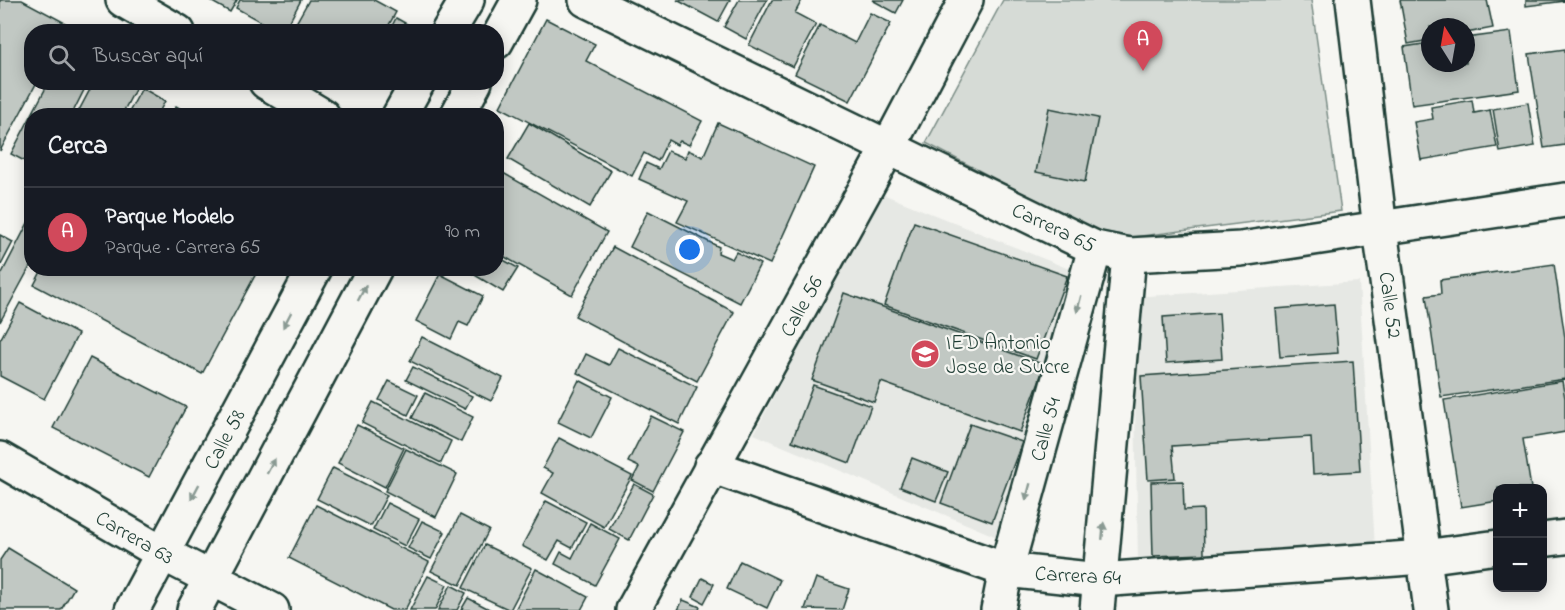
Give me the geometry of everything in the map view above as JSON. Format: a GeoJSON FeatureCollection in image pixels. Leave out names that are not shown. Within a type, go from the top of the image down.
{"type":"FeatureCollection","features":[{"type":"Feature","properties":{"kind":"street"},"geometry":{"type":"LineString","coordinates":[[123,0],[164,24]]}},
{"type":"Feature","properties":{"kind":"street"},"geometry":{"type":"LineString","coordinates":[[453,24],[467,0]]}},
{"type":"Feature","properties":{"kind":"street"},"geometry":{"type":"LineString","coordinates":[[504,27],[519,0]]}},
{"type":"Feature","properties":{"kind":"street","name":"Carrera 65"},"geometry":{"type":"LineString","coordinates":[[586,0],[1095,248],[1129,255],[1241,249],[1565,200]]}},
{"type":"Feature","properties":{"kind":"street","name":"Calle 56"},"geometry":{"type":"LineString","coordinates":[[633,610],[888,148],[966,0]]}},
{"type":"Feature","properties":{"kind":"street","name":"Calle 52"},"geometry":{"type":"LineString","coordinates":[[1353,0],[1380,229],[1431,610]]}},
{"type":"Feature","properties":{"kind":"street"},"geometry":{"type":"LineString","coordinates":[[279,90],[310,108]]}},
{"type":"Feature","properties":{"kind":"street"},"geometry":{"type":"LineString","coordinates":[[403,108],[414,90]]}},
{"type":"Feature","properties":{"kind":"street"},"geometry":{"type":"LineString","coordinates":[[461,108],[471,90]]}},
{"type":"Feature","properties":{"kind":"street","name":"Calle 54"},"geometry":{"type":"LineString","coordinates":[[998,610],[1006,570],[1095,248]]}},
{"type":"Feature","properties":{"kind":"street"},"geometry":{"type":"LineString","coordinates":[[1098,595],[1129,255]]}},
{"type":"Feature","properties":{"kind":"street","name":"Calle 58"},"geometry":{"type":"LineString","coordinates":[[132,610],[311,276]]}},
{"type":"Feature","properties":{"kind":"street"},"geometry":{"type":"LineString","coordinates":[[194,610],[371,276]]}},
{"type":"Feature","properties":{"kind":"street","name":"Carrera 63"},"geometry":{"type":"LineString","coordinates":[[0,459],[210,580],[272,610]]}},
{"type":"Feature","properties":{"kind":"street","name":"Carrera 64"},"geometry":{"type":"LineString","coordinates":[[711,466],[1006,570],[1098,595],[1493,548]]}},
{"type":"Feature","properties":{"kind":"street"},"geometry":{"type":"LineString","coordinates":[[1547,539],[1565,537]]}},
{"type":"Feature","properties":{"kind":"shaded area"},"geometry":{"type":"Polygon","coordinates":[[[1003,0],[1311,0],[1341,211],[1133,237],[1094,230],[926,143],[1003,0]]]}},
{"type":"Feature","properties":{"kind":"shaded area","name":"IED Antonio Jose de Sucre"},"geometry":{"type":"Polygon","coordinates":[[[880,193],[1079,273],[997,537],[754,434],[880,193]]]}},
{"type":"Feature","properties":{"kind":"shaded area"},"geometry":{"type":"Polygon","coordinates":[[[1359,282],[1375,547],[1138,562],[1133,297],[1359,282]]]}},
{"type":"Feature","properties":{"kind":"building"},"geometry":{"type":"Polygon","coordinates":[[[0,0],[22,0],[67,24],[24,24],[24,90],[33,90],[0,151],[0,0]]]}},
{"type":"Feature","properties":{"kind":"building"},"geometry":{"type":"Polygon","coordinates":[[[213,0],[237,0],[230,12],[212,2],[213,0]]]}},
{"type":"Feature","properties":{"kind":"building"},"geometry":{"type":"Polygon","coordinates":[[[240,0],[301,0],[288,24],[265,24],[236,8],[240,0]]]}},
{"type":"Feature","properties":{"kind":"building"},"geometry":{"type":"Polygon","coordinates":[[[309,0],[374,0],[396,12],[389,24],[296,24],[309,0]]]}},
{"type":"Feature","properties":{"kind":"building"},"geometry":{"type":"Polygon","coordinates":[[[677,0],[730,0],[718,22],[677,0]]]}},
{"type":"Feature","properties":{"kind":"building"},"geometry":{"type":"Polygon","coordinates":[[[739,0],[767,0],[746,39],[724,27],[739,0]]]}},
{"type":"Feature","properties":{"kind":"building"},"geometry":{"type":"Polygon","coordinates":[[[772,0],[802,0],[795,13],[816,24],[793,67],[749,45],[772,0]]]}},
{"type":"Feature","properties":{"kind":"building"},"geometry":{"type":"Polygon","coordinates":[[[872,0],[903,0],[896,13],[872,0]]]}},
{"type":"Feature","properties":{"kind":"building"},"geometry":{"type":"Polygon","coordinates":[[[1400,0],[1487,0],[1493,28],[1475,31],[1475,18],[1421,18],[1421,42],[1408,44],[1400,0]]]}},
{"type":"Feature","properties":{"kind":"building"},"geometry":{"type":"Polygon","coordinates":[[[1526,0],[1565,0],[1565,1],[1526,6],[1526,0]]]}},
{"type":"Feature","properties":{"kind":"building"},"geometry":{"type":"Polygon","coordinates":[[[870,13],[891,23],[850,101],[795,74],[820,25],[855,43],[870,13]]]}},
{"type":"Feature","properties":{"kind":"building"},"geometry":{"type":"Polygon","coordinates":[[[396,18],[407,24],[393,24],[396,18]]]}},
{"type":"Feature","properties":{"kind":"building"},"geometry":{"type":"Polygon","coordinates":[[[546,19],[595,44],[586,61],[702,121],[689,145],[680,141],[677,145],[668,140],[658,161],[644,153],[632,176],[500,107],[546,19]]]}},
{"type":"Feature","properties":{"kind":"building"},"geometry":{"type":"Polygon","coordinates":[[[1511,32],[1519,90],[1412,105],[1404,47],[1421,44],[1421,72],[1475,72],[1475,37],[1511,32]]]}},
{"type":"Feature","properties":{"kind":"building"},"geometry":{"type":"Polygon","coordinates":[[[1565,49],[1565,145],[1544,148],[1529,54],[1565,49]]]}},
{"type":"Feature","properties":{"kind":"building"},"geometry":{"type":"Polygon","coordinates":[[[45,90],[84,90],[75,108],[35,108],[45,90]]]}},
{"type":"Feature","properties":{"kind":"building"},"geometry":{"type":"Polygon","coordinates":[[[90,90],[135,90],[125,108],[80,108],[90,90]]]}},
{"type":"Feature","properties":{"kind":"building"},"geometry":{"type":"Polygon","coordinates":[[[141,90],[146,90],[165,101],[161,108],[131,108],[141,90]]]}},
{"type":"Feature","properties":{"kind":"building"},"geometry":{"type":"Polygon","coordinates":[[[1472,100],[1474,113],[1490,110],[1497,147],[1421,160],[1414,122],[1433,119],[1431,107],[1472,100]]]}},
{"type":"Feature","properties":{"kind":"building"},"geometry":{"type":"Polygon","coordinates":[[[1528,103],[1535,146],[1500,152],[1493,109],[1528,103]]]}},
{"type":"Feature","properties":{"kind":"building"},"geometry":{"type":"Polygon","coordinates":[[[1049,108],[1098,118],[1085,182],[1036,172],[1049,108]]]}},
{"type":"Feature","properties":{"kind":"building"},"geometry":{"type":"Polygon","coordinates":[[[529,123],[611,171],[590,207],[508,159],[529,123]]]}},
{"type":"Feature","properties":{"kind":"building"},"geometry":{"type":"Polygon","coordinates":[[[718,123],[814,167],[770,264],[677,222],[688,201],[639,179],[646,163],[659,169],[668,151],[685,158],[688,150],[703,157],[718,123]]]}},
{"type":"Feature","properties":{"kind":"building"},"geometry":{"type":"Polygon","coordinates":[[[24,129],[24,161],[11,154],[24,129]]]}},
{"type":"Feature","properties":{"kind":"building"},"geometry":{"type":"Polygon","coordinates":[[[504,174],[607,232],[572,295],[504,257],[504,174]]]}},
{"type":"Feature","properties":{"kind":"building"},"geometry":{"type":"Polygon","coordinates":[[[648,211],[719,247],[718,253],[732,259],[736,252],[760,264],[740,303],[630,247],[648,211]]]}},
{"type":"Feature","properties":{"kind":"building"},"geometry":{"type":"Polygon","coordinates":[[[914,222],[1067,276],[1036,359],[884,305],[914,222]]]}},
{"type":"Feature","properties":{"kind":"building"},"geometry":{"type":"Polygon","coordinates":[[[24,231],[25,276],[0,322],[0,277],[24,231]]]}},
{"type":"Feature","properties":{"kind":"building"},"geometry":{"type":"Polygon","coordinates":[[[0,235],[13,242],[0,267],[0,235]]]}},
{"type":"Feature","properties":{"kind":"building"},"geometry":{"type":"Polygon","coordinates":[[[613,247],[734,312],[697,381],[575,316],[613,247]]]}},
{"type":"Feature","properties":{"kind":"building"},"geometry":{"type":"Polygon","coordinates":[[[504,260],[518,268],[503,292],[476,276],[504,276],[504,260]]]}},
{"type":"Feature","properties":{"kind":"building"},"geometry":{"type":"Polygon","coordinates":[[[1554,264],[1565,338],[1565,379],[1441,397],[1426,296],[1441,294],[1440,280],[1554,264]]]}},
{"type":"Feature","properties":{"kind":"building"},"geometry":{"type":"Polygon","coordinates":[[[39,276],[255,276],[202,374],[34,285],[39,276]]]}},
{"type":"Feature","properties":{"kind":"building"},"geometry":{"type":"Polygon","coordinates":[[[439,276],[444,276],[483,296],[468,326],[459,322],[451,339],[416,321],[439,276]]]}},
{"type":"Feature","properties":{"kind":"building"},"geometry":{"type":"Polygon","coordinates":[[[844,293],[1045,365],[1020,432],[881,382],[874,402],[812,380],[844,293]]]}},
{"type":"Feature","properties":{"kind":"building"},"geometry":{"type":"Polygon","coordinates":[[[20,303],[78,334],[44,399],[0,376],[0,340],[20,303]]]}},
{"type":"Feature","properties":{"kind":"building"},"geometry":{"type":"Polygon","coordinates":[[[1334,304],[1338,353],[1280,357],[1276,309],[1334,304]]]}},
{"type":"Feature","properties":{"kind":"building"},"geometry":{"type":"Polygon","coordinates":[[[1219,313],[1222,359],[1166,363],[1163,317],[1219,313]]]}},
{"type":"Feature","properties":{"kind":"building"},"geometry":{"type":"Polygon","coordinates":[[[422,337],[503,378],[491,401],[410,361],[422,337]]]}},
{"type":"Feature","properties":{"kind":"building"},"geometry":{"type":"Polygon","coordinates":[[[618,348],[697,387],[679,424],[577,373],[586,354],[609,365],[618,348]]]}},
{"type":"Feature","properties":{"kind":"building"},"geometry":{"type":"Polygon","coordinates":[[[90,358],[186,407],[149,477],[53,428],[90,358]]]}},
{"type":"Feature","properties":{"kind":"building"},"geometry":{"type":"Polygon","coordinates":[[[1353,361],[1360,471],[1313,474],[1311,437],[1172,446],[1175,478],[1148,480],[1141,376],[1353,361]]]}},
{"type":"Feature","properties":{"kind":"building"},"geometry":{"type":"Polygon","coordinates":[[[413,367],[472,396],[465,409],[406,380],[413,367]]]}},
{"type":"Feature","properties":{"kind":"building"},"geometry":{"type":"Polygon","coordinates":[[[579,380],[612,397],[591,438],[558,422],[579,380]]]}},
{"type":"Feature","properties":{"kind":"building"},"geometry":{"type":"Polygon","coordinates":[[[389,381],[418,395],[408,415],[379,400],[389,381]]]}},
{"type":"Feature","properties":{"kind":"building"},"geometry":{"type":"Polygon","coordinates":[[[1562,381],[1565,398],[1565,432],[1523,439],[1530,484],[1493,484],[1493,502],[1461,507],[1444,400],[1562,381]]]}},
{"type":"Feature","properties":{"kind":"building"},"geometry":{"type":"Polygon","coordinates":[[[813,385],[871,406],[850,463],[792,441],[813,385]]]}},
{"type":"Feature","properties":{"kind":"building"},"geometry":{"type":"Polygon","coordinates":[[[425,393],[473,417],[461,442],[412,418],[425,393]]]}},
{"type":"Feature","properties":{"kind":"building"},"geometry":{"type":"Polygon","coordinates":[[[373,402],[451,441],[441,463],[362,423],[373,402]]]}},
{"type":"Feature","properties":{"kind":"building"},"geometry":{"type":"Polygon","coordinates":[[[651,416],[684,432],[653,491],[632,480],[639,467],[628,462],[651,416]]]}},
{"type":"Feature","properties":{"kind":"building"},"geometry":{"type":"Polygon","coordinates":[[[970,424],[1022,442],[992,522],[941,503],[970,424]]]}},
{"type":"Feature","properties":{"kind":"building"},"geometry":{"type":"Polygon","coordinates":[[[357,425],[404,448],[385,487],[338,463],[357,425]]]}},
{"type":"Feature","properties":{"kind":"building"},"geometry":{"type":"Polygon","coordinates":[[[559,438],[632,476],[604,527],[542,493],[553,473],[543,468],[559,438]]]}},
{"type":"Feature","properties":{"kind":"building"},"geometry":{"type":"Polygon","coordinates":[[[406,449],[457,474],[436,517],[385,491],[406,449]]]}},
{"type":"Feature","properties":{"kind":"building"},"geometry":{"type":"Polygon","coordinates":[[[912,458],[948,472],[936,501],[900,487],[912,458]]]}},
{"type":"Feature","properties":{"kind":"building"},"geometry":{"type":"Polygon","coordinates":[[[333,468],[387,495],[371,526],[317,499],[333,468]]]}},
{"type":"Feature","properties":{"kind":"building"},"geometry":{"type":"Polygon","coordinates":[[[1183,481],[1184,510],[1203,509],[1204,554],[1153,556],[1151,482],[1183,481]]]}},
{"type":"Feature","properties":{"kind":"building"},"geometry":{"type":"Polygon","coordinates":[[[634,484],[653,494],[629,540],[609,529],[634,484]]]}},
{"type":"Feature","properties":{"kind":"building"},"geometry":{"type":"Polygon","coordinates":[[[546,501],[586,522],[572,548],[559,541],[548,560],[522,546],[546,501]]]}},
{"type":"Feature","properties":{"kind":"building"},"geometry":{"type":"Polygon","coordinates":[[[387,503],[419,519],[405,546],[373,530],[387,503]]]}},
{"type":"Feature","properties":{"kind":"building"},"geometry":{"type":"Polygon","coordinates":[[[316,505],[429,562],[405,610],[391,610],[289,558],[316,505]]]}},
{"type":"Feature","properties":{"kind":"building"},"geometry":{"type":"Polygon","coordinates":[[[460,515],[489,530],[460,585],[431,571],[460,515]]]}},
{"type":"Feature","properties":{"kind":"building"},"geometry":{"type":"Polygon","coordinates":[[[422,521],[445,532],[431,559],[408,548],[422,521]]]}},
{"type":"Feature","properties":{"kind":"building"},"geometry":{"type":"Polygon","coordinates":[[[590,523],[620,539],[595,585],[555,564],[561,552],[572,558],[590,523]]]}},
{"type":"Feature","properties":{"kind":"building"},"geometry":{"type":"Polygon","coordinates":[[[485,545],[532,568],[510,610],[463,588],[485,545]]]}},
{"type":"Feature","properties":{"kind":"building"},"geometry":{"type":"Polygon","coordinates":[[[8,548],[74,588],[61,610],[0,610],[0,560],[8,548]]]}},
{"type":"Feature","properties":{"kind":"building"},"geometry":{"type":"Polygon","coordinates":[[[740,561],[780,580],[767,608],[727,589],[740,561]]]}},
{"type":"Feature","properties":{"kind":"building"},"geometry":{"type":"Polygon","coordinates":[[[536,569],[588,597],[581,610],[515,610],[536,569]]]}},
{"type":"Feature","properties":{"kind":"building"},"geometry":{"type":"Polygon","coordinates":[[[428,576],[447,585],[435,610],[410,610],[428,576]]]}},
{"type":"Feature","properties":{"kind":"building"},"geometry":{"type":"Polygon","coordinates":[[[702,578],[714,584],[704,603],[693,597],[702,578]]]}},
{"type":"Feature","properties":{"kind":"building"},"geometry":{"type":"Polygon","coordinates":[[[816,578],[849,589],[842,610],[805,609],[816,578]]]}},
{"type":"Feature","properties":{"kind":"building"},"geometry":{"type":"Polygon","coordinates":[[[451,585],[466,593],[457,610],[438,610],[451,585]]]}},
{"type":"Feature","properties":{"kind":"building"},"geometry":{"type":"Polygon","coordinates":[[[468,598],[491,610],[461,610],[468,598]]]}},
{"type":"Feature","properties":{"kind":"building"},"geometry":{"type":"Polygon","coordinates":[[[683,600],[700,607],[699,610],[678,610],[683,600]]]}},
{"type":"Feature","properties":{"kind":"place","name":"Parque Modelo"},"geometry":{"type":"Point","coordinates":[1143,71]}},
{"type":"Feature","properties":{"kind":"place","name":"IED Antonio Jose de Sucre"},"geometry":{"type":"Point","coordinates":[925,354]}}]}
